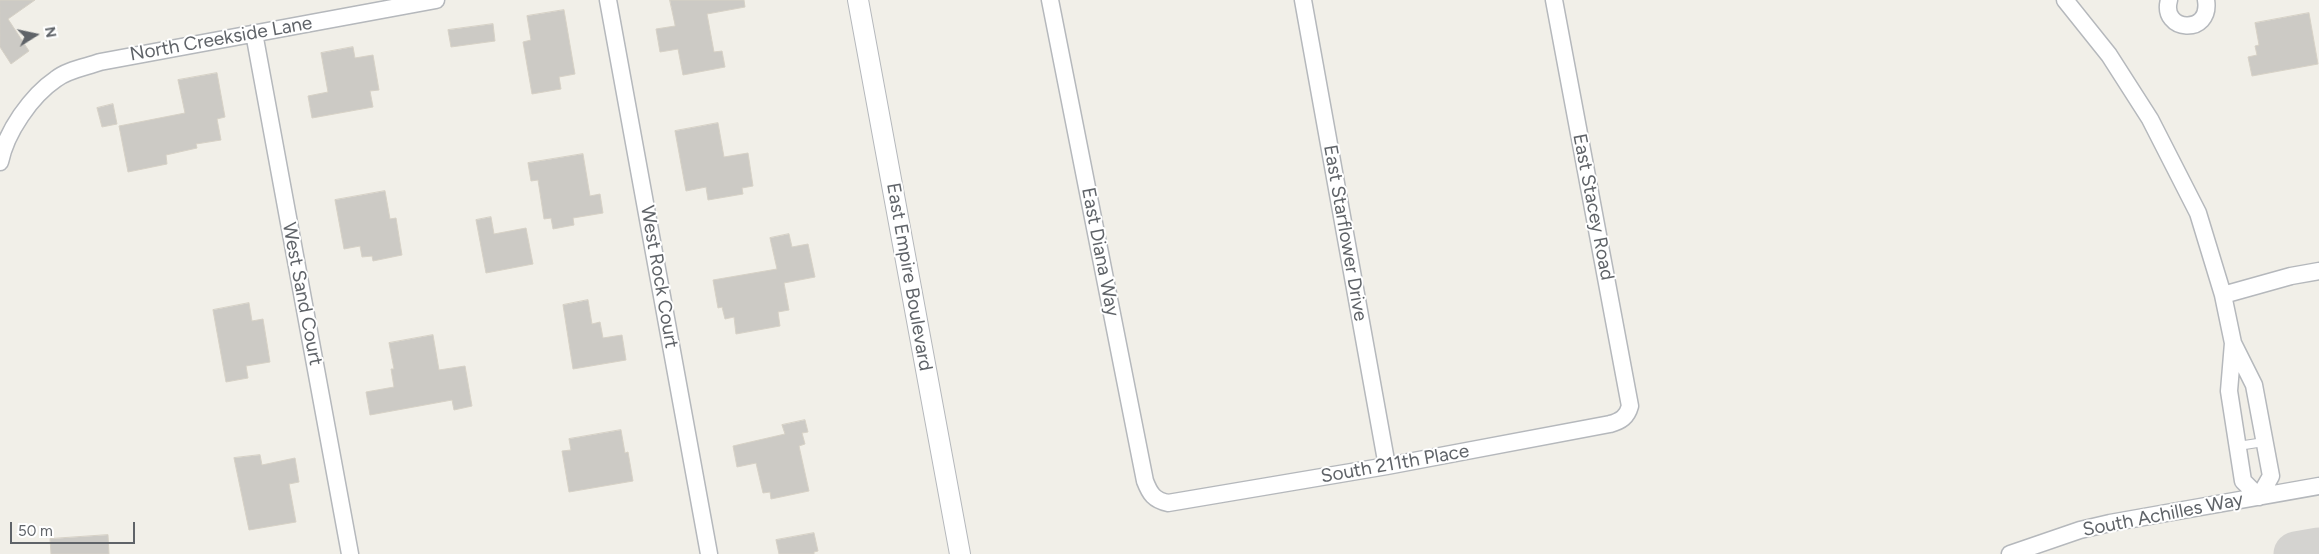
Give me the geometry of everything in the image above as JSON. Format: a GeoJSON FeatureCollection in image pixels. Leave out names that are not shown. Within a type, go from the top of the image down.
{"type":"FeatureCollection","features":[{"type":"Feature","properties":{"kind":"street","name":"North Creekside Lane"},"geometry":{"type":"LineString","coordinates":[[0,162],[22,112],[56,78],[100,62],[436,0]]}},
{"type":"Feature","properties":{"kind":"street","name":"West Rock Court"},"geometry":{"type":"LineString","coordinates":[[608,0],[709,554]]}},
{"type":"Feature","properties":{"kind":"street","name":"East Empire Boulevard"},"geometry":{"type":"LineString","coordinates":[[858,0],[960,554]]}},
{"type":"Feature","properties":{"kind":"street","name":"East Diana Way"},"geometry":{"type":"LineString","coordinates":[[1050,0],[1146,481],[1150,494],[1158,501]]}},
{"type":"Feature","properties":{"kind":"street","name":"East Starflower Drive"},"geometry":{"type":"LineString","coordinates":[[1303,0],[1387,466]]}},
{"type":"Feature","properties":{"kind":"street","name":"East Stacey Road"},"geometry":{"type":"LineString","coordinates":[[1554,0],[1630,406],[1628,413]]}},
{"type":"Feature","properties":{"kind":"street"},"geometry":{"type":"LineString","coordinates":[[2064,0],[2109,55],[2150,118],[2198,213],[2223,295],[2233,343],[2254,385],[2271,476],[2259,497],[2243,481],[2229,391],[2233,343]]}},
{"type":"Feature","properties":{"kind":"street"},"geometry":{"type":"LineString","coordinates":[[2169,0],[2168,10],[2170,16],[2179,24],[2186,26],[2198,23],[2203,18],[2206,13],[2206,0]]}},
{"type":"Feature","properties":{"kind":"street","name":"West Sand Court"},"geometry":{"type":"LineString","coordinates":[[254,34],[350,554]]}},
{"type":"Feature","properties":{"kind":"street"},"geometry":{"type":"LineString","coordinates":[[2223,295],[2291,276],[2319,271]]}},
{"type":"Feature","properties":{"kind":"street","name":"South 211th Place"},"geometry":{"type":"LineString","coordinates":[[1158,501],[1168,503],[1387,466],[1610,424],[1621,421],[1628,413]]}},
{"type":"Feature","properties":{"kind":"street","name":"South Achilles Way"},"geometry":{"type":"LineString","coordinates":[[2010,554],[2080,530],[2319,486]]}},
{"type":"Feature","properties":{"kind":"lane"},"geometry":{"type":"LineString","coordinates":[[2238,446],[2264,442]]}},
{"type":"Feature","properties":{"kind":"building"},"geometry":{"type":"Polygon","coordinates":[[[0,0],[35,0],[8,19],[29,51],[11,64],[0,47],[0,0]]]}},
{"type":"Feature","properties":{"kind":"building"},"geometry":{"type":"Polygon","coordinates":[[[670,0],[744,0],[745,7],[707,14],[714,52],[722,51],[725,67],[683,75],[678,49],[660,52],[656,29],[675,26],[670,0]]]}},
{"type":"Feature","properties":{"kind":"building"},"geometry":{"type":"Polygon","coordinates":[[[564,10],[575,74],[559,77],[561,89],[532,94],[523,42],[531,40],[527,16],[564,10]]]}},
{"type":"Feature","properties":{"kind":"building"},"geometry":{"type":"Polygon","coordinates":[[[2309,13],[2318,64],[2252,76],[2248,57],[2257,55],[2255,46],[2259,45],[2255,23],[2309,13]]]}},
{"type":"Feature","properties":{"kind":"building"},"geometry":{"type":"Polygon","coordinates":[[[493,24],[495,41],[451,47],[448,30],[493,24]]]}},
{"type":"Feature","properties":{"kind":"building"},"geometry":{"type":"Polygon","coordinates":[[[353,47],[355,58],[373,55],[379,90],[370,91],[373,107],[312,118],[308,96],[328,92],[321,53],[353,47]]]}},
{"type":"Feature","properties":{"kind":"building"},"geometry":{"type":"Polygon","coordinates":[[[217,73],[225,117],[217,119],[221,140],[196,144],[197,148],[166,155],[167,164],[128,172],[119,126],[185,113],[178,80],[217,73]]]}},
{"type":"Feature","properties":{"kind":"building"},"geometry":{"type":"Polygon","coordinates":[[[113,104],[117,124],[102,127],[97,108],[113,104]]]}},
{"type":"Feature","properties":{"kind":"building"},"geometry":{"type":"Polygon","coordinates":[[[718,123],[724,157],[748,153],[753,186],[742,188],[743,194],[708,200],[706,187],[686,191],[675,131],[718,123]]]}},
{"type":"Feature","properties":{"kind":"building"},"geometry":{"type":"Polygon","coordinates":[[[583,154],[590,196],[600,194],[603,213],[573,218],[574,225],[553,229],[551,218],[544,219],[538,180],[531,181],[528,163],[583,154]]]}},
{"type":"Feature","properties":{"kind":"building"},"geometry":{"type":"Polygon","coordinates":[[[385,191],[390,219],[396,218],[402,255],[373,261],[372,256],[362,257],[360,246],[344,249],[335,200],[385,191]]]}},
{"type":"Feature","properties":{"kind":"building"},"geometry":{"type":"Polygon","coordinates":[[[491,217],[494,234],[526,228],[533,264],[486,273],[476,220],[491,217]]]}},
{"type":"Feature","properties":{"kind":"building"},"geometry":{"type":"Polygon","coordinates":[[[789,234],[792,247],[808,244],[815,277],[784,283],[789,310],[778,312],[780,326],[736,334],[734,317],[725,319],[722,307],[718,308],[713,280],[777,269],[770,238],[789,234]]]}},
{"type":"Feature","properties":{"kind":"building"},"geometry":{"type":"Polygon","coordinates":[[[588,300],[592,324],[600,322],[603,338],[622,335],[626,360],[573,369],[563,305],[588,300]]]}},
{"type":"Feature","properties":{"kind":"building"},"geometry":{"type":"Polygon","coordinates":[[[249,303],[252,321],[263,319],[270,362],[246,366],[248,378],[226,382],[213,310],[249,303]]]}},
{"type":"Feature","properties":{"kind":"building"},"geometry":{"type":"Polygon","coordinates":[[[433,335],[439,370],[465,366],[472,406],[454,410],[452,400],[370,415],[366,392],[394,387],[391,369],[394,369],[389,343],[433,335]]]}},
{"type":"Feature","properties":{"kind":"building"},"geometry":{"type":"Polygon","coordinates":[[[805,420],[808,432],[802,433],[805,444],[799,446],[809,491],[771,499],[770,492],[763,493],[756,463],[737,467],[733,446],[785,434],[782,425],[805,420]]]}},
{"type":"Feature","properties":{"kind":"building"},"geometry":{"type":"Polygon","coordinates":[[[621,430],[625,453],[628,452],[633,481],[569,492],[562,451],[571,450],[569,439],[621,430]]]}},
{"type":"Feature","properties":{"kind":"building"},"geometry":{"type":"Polygon","coordinates":[[[260,455],[262,465],[295,458],[299,482],[289,484],[296,522],[249,530],[234,458],[260,455]]]}},
{"type":"Feature","properties":{"kind":"building"},"geometry":{"type":"Polygon","coordinates":[[[814,533],[818,551],[814,552],[814,554],[779,554],[776,540],[814,533]]]}},
{"type":"Feature","properties":{"kind":"building"},"geometry":{"type":"Polygon","coordinates":[[[108,535],[109,554],[51,554],[50,539],[108,535]]]}},
{"type":"Feature","properties":{"kind":"taxiway"},"geometry":{"type":"LineString","coordinates":[[2296,554],[2319,550]]}}]}
